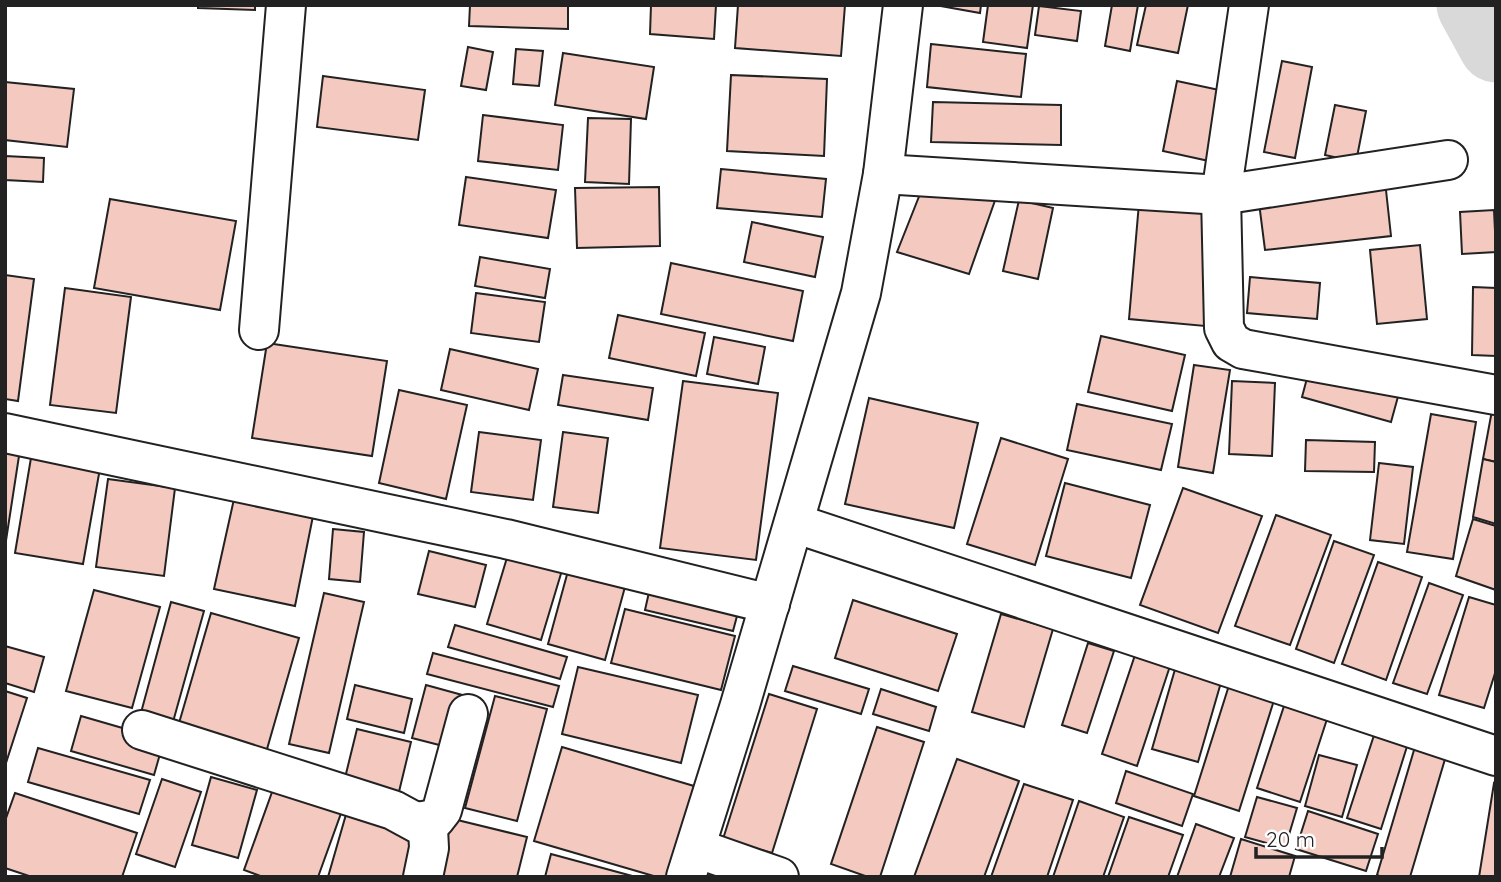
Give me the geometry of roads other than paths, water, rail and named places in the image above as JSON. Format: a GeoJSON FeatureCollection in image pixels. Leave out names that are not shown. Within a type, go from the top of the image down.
{"type":"FeatureCollection","features":[{"type":"Feature","properties":{"kind":"street"},"geometry":{"type":"LineString","coordinates":[[259,330],[286,5]]}},
{"type":"Feature","properties":{"kind":"street"},"geometry":{"type":"LineString","coordinates":[[779,877],[691,862],[861,293],[883,174],[903,5]]}},
{"type":"Feature","properties":{"kind":"street"},"geometry":{"type":"LineString","coordinates":[[1249,5],[1221,195],[1224,328],[1231,342],[1242,349],[1496,396]]}},
{"type":"Feature","properties":{"kind":"street"},"geometry":{"type":"LineString","coordinates":[[883,174],[1221,195],[1448,160]]}},
{"type":"Feature","properties":{"kind":"street"},"geometry":{"type":"LineString","coordinates":[[5,433],[506,539],[770,604]]}},
{"type":"Feature","properties":{"kind":"street"},"geometry":{"type":"LineString","coordinates":[[794,523],[1496,756]]}},
{"type":"Feature","properties":{"kind":"street"},"geometry":{"type":"LineString","coordinates":[[417,822],[435,819],[442,810],[468,714]]}},
{"type":"Feature","properties":{"kind":"street"},"geometry":{"type":"LineString","coordinates":[[142,730],[393,810],[417,822],[428,830],[429,848],[423,877]]}},
{"type":"Feature","properties":{"kind":"waterway"},"geometry":{"type":"LineString","coordinates":[[1474,5],[1496,45]]}}]}
